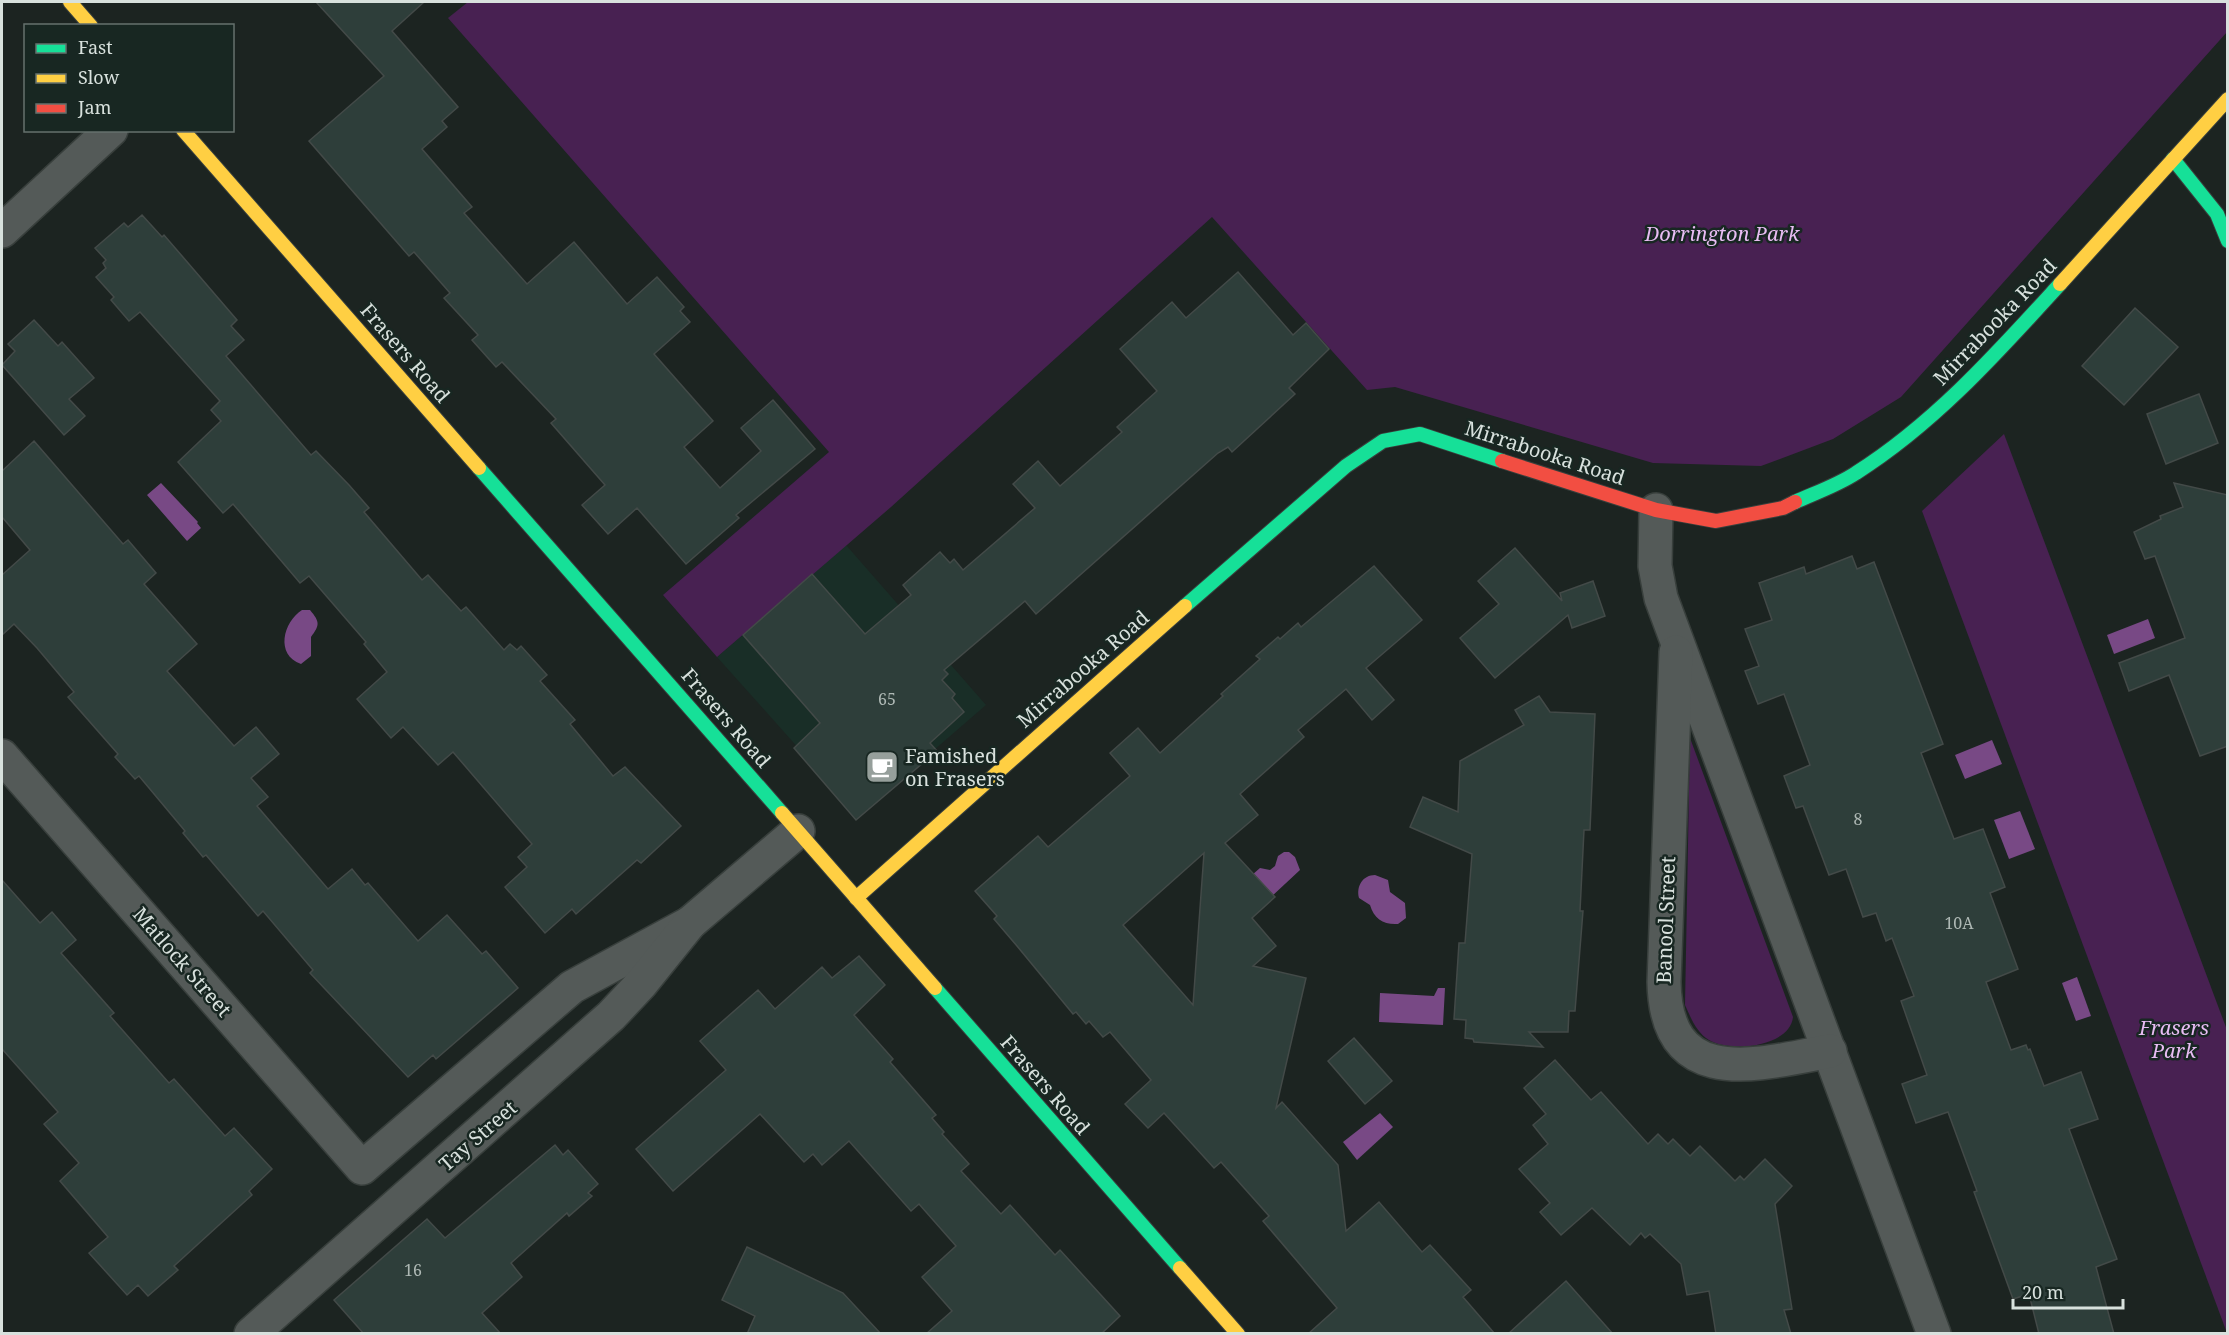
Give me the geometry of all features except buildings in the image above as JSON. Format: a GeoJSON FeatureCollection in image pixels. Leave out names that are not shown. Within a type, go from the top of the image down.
{"type":"FeatureCollection","features":[{"type":"Feature","properties":{"kind":"street"},"geometry":{"type":"LineString","coordinates":[[70,2],[89,24]]}},
{"type":"Feature","properties":{"kind":"street","name":"Mirrabooka Road"},"geometry":{"type":"LineString","coordinates":[[856,898],[1001,767],[1335,475],[1367,448],[1394,435],[1420,434],[1656,510],[1716,521],[1783,508],[1856,473],[1933,415],[2000,350],[2228,99]]}},
{"type":"Feature","properties":{"kind":"street"},"geometry":{"type":"LineString","coordinates":[[2,231],[109,132]]}},
{"type":"Feature","properties":{"kind":"street","name":"Frasers Road"},"geometry":{"type":"LineString","coordinates":[[185,132],[1238,1334]]}},
{"type":"Feature","properties":{"kind":"street"},"geometry":{"type":"LineString","coordinates":[[2173,159],[2217,214],[2228,242]]}},
{"type":"Feature","properties":{"kind":"street","name":"Banool Street"},"geometry":{"type":"LineString","coordinates":[[1656,510],[1655,566],[1661,598],[1934,1334]]}},
{"type":"Feature","properties":{"kind":"street","name":"Banool Street"},"geometry":{"type":"LineString","coordinates":[[1677,637],[1664,982],[1666,1017],[1681,1042],[1701,1056],[1724,1065],[1758,1064],[1830,1051]]}},
{"type":"Feature","properties":{"kind":"street","name":"Matlock Street"},"geometry":{"type":"LineString","coordinates":[[2,756],[363,1168]]}},
{"type":"Feature","properties":{"kind":"street","name":"Tay Street"},"geometry":{"type":"LineString","coordinates":[[251,1334],[611,1016],[641,984],[690,923],[798,831]]}},
{"type":"Feature","properties":{"kind":"street","name":"Tay Street"},"geometry":{"type":"LineString","coordinates":[[363,1168],[572,987],[690,923]]}},
{"type":"Feature","properties":{"kind":"shaded area"},"geometry":{"type":"Polygon","coordinates":[[[161,483],[201,528],[187,541],[147,495],[161,483]]]}},
{"type":"Feature","properties":{"kind":"shaded area"},"geometry":{"type":"Polygon","coordinates":[[[846,545],[986,705],[866,809],[851,807],[717,657],[846,545]]]}},
{"type":"Feature","properties":{"kind":"shaded area"},"geometry":{"type":"Polygon","coordinates":[[[302,610],[310,610],[318,624],[311,637],[311,656],[301,664],[293,660],[288,653],[285,638],[290,622],[302,610]]]}},
{"type":"Feature","properties":{"kind":"shaded area"},"geometry":{"type":"Polygon","coordinates":[[[2148,619],[2155,638],[2114,654],[2107,635],[2148,619]]]}},
{"type":"Feature","properties":{"kind":"shaded area"},"geometry":{"type":"Polygon","coordinates":[[[1992,740],[2002,764],[1965,779],[1955,755],[1992,740]]]}},
{"type":"Feature","properties":{"kind":"shaded area"},"geometry":{"type":"Polygon","coordinates":[[[2020,811],[2035,849],[2009,859],[1994,820],[2020,811]]]}},
{"type":"Feature","properties":{"kind":"shaded area"},"geometry":{"type":"Polygon","coordinates":[[[1289,852],[1295,857],[1300,870],[1271,897],[1252,875],[1260,868],[1270,870],[1275,866],[1278,856],[1289,852]]]}},
{"type":"Feature","properties":{"kind":"shaded area"},"geometry":{"type":"Polygon","coordinates":[[[1375,875],[1388,880],[1390,892],[1405,903],[1406,918],[1398,924],[1380,920],[1370,905],[1359,898],[1361,882],[1375,875]]]}},
{"type":"Feature","properties":{"kind":"shaded area"},"geometry":{"type":"Polygon","coordinates":[[[2077,977],[2091,1016],[2076,1021],[2062,983],[2077,977]]]}},
{"type":"Feature","properties":{"kind":"shaded area"},"geometry":{"type":"Polygon","coordinates":[[[1438,988],[1445,988],[1443,1025],[1379,1022],[1380,993],[1434,996],[1438,988]]]}},
{"type":"Feature","properties":{"kind":"shaded area"},"geometry":{"type":"Polygon","coordinates":[[[1380,1113],[1393,1127],[1357,1160],[1343,1142],[1380,1113]]]}},
{"type":"Feature","properties":{"kind":"green space","name":"Dorrington Park"},"geometry":{"type":"Polygon","coordinates":[[[468,2],[2228,2],[2227,32],[1901,397],[1833,439],[1761,466],[1653,463],[1395,387],[1367,390],[1212,217],[891,507],[717,657],[663,595],[829,452],[448,18],[468,2]]]}},
{"type":"Feature","properties":{"kind":"green space","name":"Frasers Park"},"geometry":{"type":"Polygon","coordinates":[[[2004,434],[2227,1030],[2227,1333],[1922,511],[2004,434]]]}},
{"type":"Feature","properties":{"kind":"green space"},"geometry":{"type":"Polygon","coordinates":[[[1690,738],[1793,1017],[1789,1027],[1782,1035],[1758,1045],[1731,1046],[1709,1040],[1697,1029],[1685,1005],[1690,738]]]}},
{"type":"Feature","properties":{"kind":"traffic: fast"},"geometry":{"type":"LineString","coordinates":[[2173,159],[2217,214],[2228,241]]}},
{"type":"Feature","properties":{"kind":"traffic: fast"},"geometry":{"type":"LineString","coordinates":[[1795,502],[1849,477],[1912,432],[1964,385],[2060,284]]}},
{"type":"Feature","properties":{"kind":"traffic: fast"},"geometry":{"type":"LineString","coordinates":[[1185,606],[1346,466],[1383,441],[1420,434],[1502,461]]}},
{"type":"Feature","properties":{"kind":"traffic: fast"},"geometry":{"type":"LineString","coordinates":[[479,468],[782,813]]}},
{"type":"Feature","properties":{"kind":"traffic: fast"},"geometry":{"type":"LineString","coordinates":[[935,988],[1180,1268]]}},
{"type":"Feature","properties":{"kind":"traffic: slow"},"geometry":{"type":"LineString","coordinates":[[70,2],[89,24]]}},
{"type":"Feature","properties":{"kind":"traffic: slow"},"geometry":{"type":"LineString","coordinates":[[2060,284],[2228,99]]}},
{"type":"Feature","properties":{"kind":"traffic: slow"},"geometry":{"type":"LineString","coordinates":[[185,132],[479,468]]}},
{"type":"Feature","properties":{"kind":"traffic: slow"},"geometry":{"type":"LineString","coordinates":[[856,898],[1185,606]]}},
{"type":"Feature","properties":{"kind":"traffic: slow"},"geometry":{"type":"LineString","coordinates":[[782,813],[935,988]]}},
{"type":"Feature","properties":{"kind":"traffic: slow"},"geometry":{"type":"LineString","coordinates":[[1180,1268],[1238,1334]]}},
{"type":"Feature","properties":{"kind":"traffic: jam"},"geometry":{"type":"LineString","coordinates":[[1502,461],[1656,510],[1716,521],[1783,508],[1795,502]]}},
{"type":"Feature","properties":{"kind":"place","name":"Famished on Frasers"},"geometry":{"type":"Point","coordinates":[882,767]}}]}
